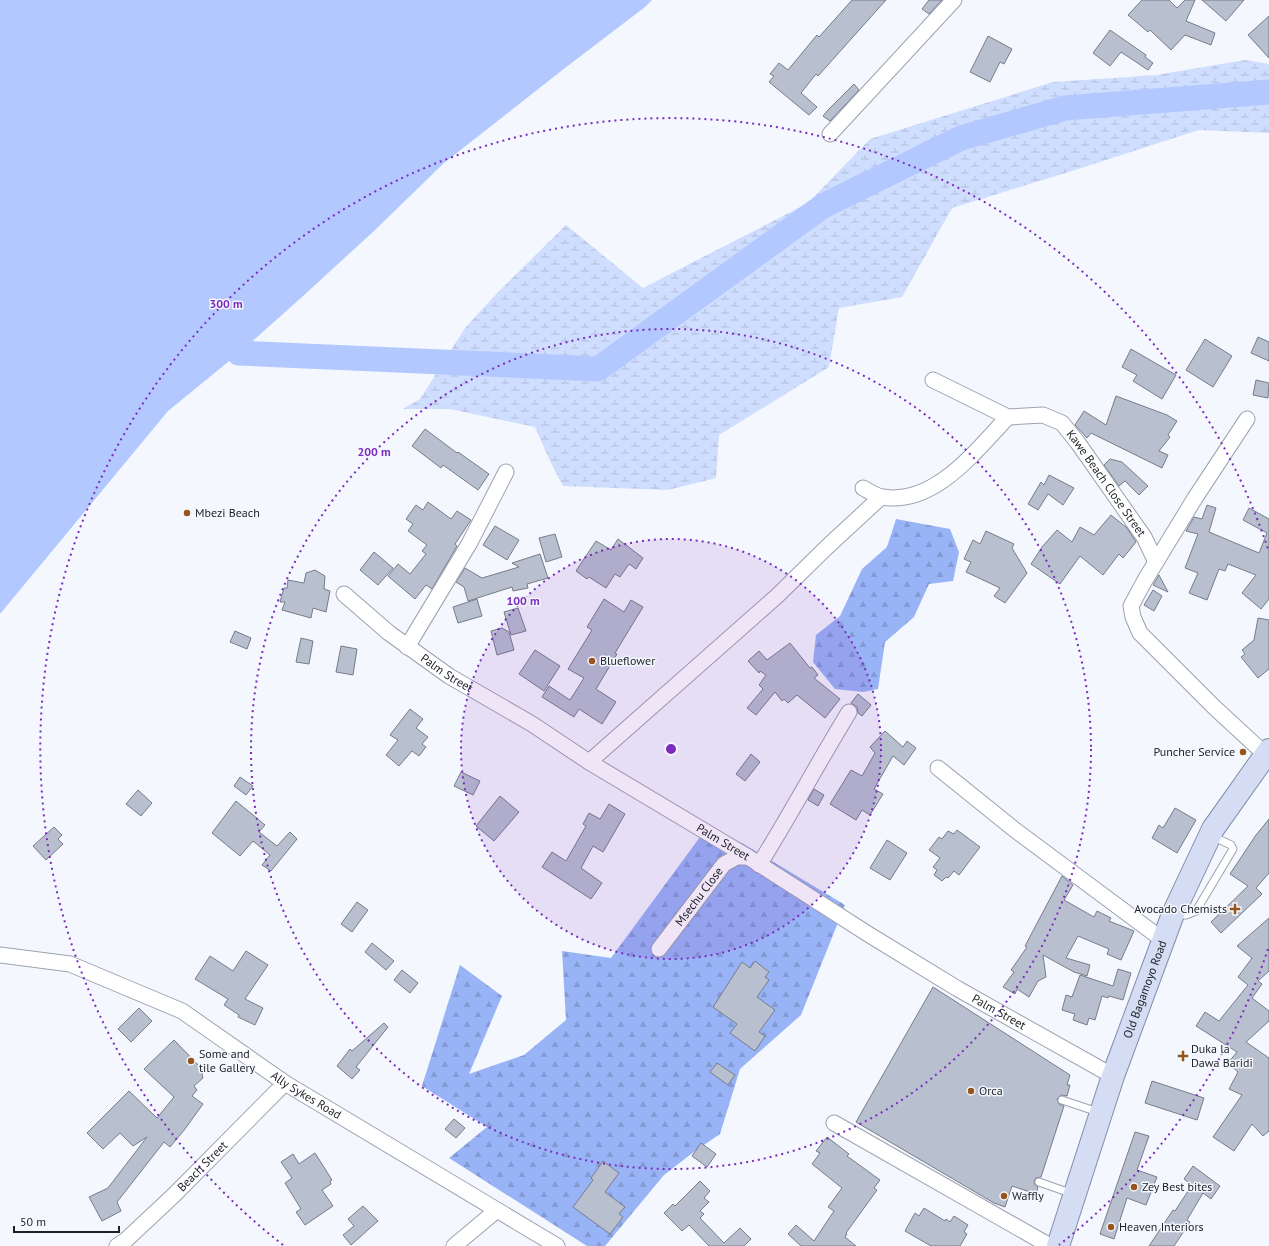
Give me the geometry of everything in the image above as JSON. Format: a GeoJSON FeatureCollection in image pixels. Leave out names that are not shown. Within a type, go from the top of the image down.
{"type":"FeatureCollection","features":[{"type":"Feature","properties":{"kind":"main road","name":"Old Bagamoyo Road"},"geometry":{"type":"LineString","coordinates":[[1058,1246],[1113,1076],[1173,914],[1213,829],[1267,753]]}},
{"type":"Feature","properties":{"kind":"street"},"geometry":{"type":"LineString","coordinates":[[830,134],[954,0]]}},
{"type":"Feature","properties":{"kind":"street","name":"Kawe Beach Close Street"},"geometry":{"type":"LineString","coordinates":[[933,380],[1008,417],[1043,415],[1062,423],[1078,443],[1144,537],[1156,562]]}},
{"type":"Feature","properties":{"kind":"street"},"geometry":{"type":"LineString","coordinates":[[863,488],[881,497],[905,498],[929,489],[948,478],[1008,417]]}},
{"type":"Feature","properties":{"kind":"street"},"geometry":{"type":"LineString","coordinates":[[1247,419],[1195,498],[1131,606],[1133,618],[1140,633],[1210,702],[1267,753]]}},
{"type":"Feature","properties":{"kind":"street"},"geometry":{"type":"LineString","coordinates":[[407,647],[469,544],[506,472]]}},
{"type":"Feature","properties":{"kind":"street"},"geometry":{"type":"LineString","coordinates":[[589,762],[777,596],[822,551],[881,497]]}},
{"type":"Feature","properties":{"kind":"street","name":"Palm Street"},"geometry":{"type":"LineString","coordinates":[[344,594],[389,633],[449,676],[532,724],[589,762],[754,861],[868,934],[958,989],[1113,1076]]}},
{"type":"Feature","properties":{"kind":"street"},"geometry":{"type":"LineString","coordinates":[[754,861],[784,824],[849,712]]}},
{"type":"Feature","properties":{"kind":"street"},"geometry":{"type":"LineString","coordinates":[[938,768],[1015,830],[1163,940]]}},
{"type":"Feature","properties":{"kind":"street","name":"Msechu Close"},"geometry":{"type":"LineString","coordinates":[[659,949],[724,864],[737,856],[754,861]]}},
{"type":"Feature","properties":{"kind":"street","name":"Ally Sykes Road"},"geometry":{"type":"LineString","coordinates":[[0,956],[70,964],[182,1011],[285,1083],[557,1246]]}},
{"type":"Feature","properties":{"kind":"street","name":"Beach Street"},"geometry":{"type":"LineString","coordinates":[[117,1246],[126,1240],[174,1195],[285,1083]]}},
{"type":"Feature","properties":{"kind":"street"},"geometry":{"type":"LineString","coordinates":[[834,1123],[1050,1246]]}},
{"type":"Feature","properties":{"kind":"street"},"geometry":{"type":"LineString","coordinates":[[454,1246],[497,1210]]}},
{"type":"Feature","properties":{"kind":"lane"},"geometry":{"type":"LineString","coordinates":[[1062,1100],[1101,1113]]}},
{"type":"Feature","properties":{"kind":"lane"},"geometry":{"type":"LineString","coordinates":[[1039,1182],[1075,1195]]}},
{"type":"Feature","properties":{"kind":"green space"},"geometry":{"type":"Polygon","coordinates":[[[1245,60],[1269,64],[1269,133],[1199,130],[952,208],[902,297],[839,308],[829,367],[719,435],[716,478],[668,490],[563,486],[535,427],[450,409],[403,409],[420,399],[465,328],[499,291],[566,225],[643,288],[808,203],[870,139],[1053,82],[1157,75],[1245,60]]]}},
{"type":"Feature","properties":{"kind":"green space"},"geometry":{"type":"Polygon","coordinates":[[[896,519],[950,529],[959,552],[953,581],[929,584],[914,617],[885,642],[878,689],[863,692],[835,689],[813,662],[816,635],[840,616],[862,569],[887,547],[896,519]]]}},
{"type":"Feature","properties":{"kind":"green space"},"geometry":{"type":"Polygon","coordinates":[[[700,837],[729,839],[742,843],[845,905],[801,1015],[740,1069],[720,1134],[664,1175],[605,1246],[587,1246],[449,1158],[487,1127],[422,1086],[460,965],[502,996],[469,1074],[524,1055],[566,1020],[562,951],[611,958],[700,837]]]}},
{"type":"Feature","properties":{"kind":"shaded area"},"geometry":{"type":"Polygon","coordinates":[[[0,0],[652,0],[444,163],[375,230],[302,297],[239,353],[168,411],[0,614],[0,0]]]}},
{"type":"Feature","properties":{"kind":"building"},"geometry":{"type":"Polygon","coordinates":[[[852,0],[886,0],[818,76],[816,74],[801,93],[817,107],[809,115],[769,82],[774,76],[770,74],[779,63],[788,70],[817,35],[819,37],[852,0]]]}},
{"type":"Feature","properties":{"kind":"building"},"geometry":{"type":"Polygon","coordinates":[[[929,0],[942,0],[929,14],[922,9],[929,0]]]}},
{"type":"Feature","properties":{"kind":"building"},"geometry":{"type":"Polygon","coordinates":[[[1142,0],[1169,0],[1177,8],[1185,0],[1195,0],[1186,21],[1215,33],[1211,45],[1185,35],[1171,50],[1150,30],[1148,32],[1128,15],[1142,0]]]}},
{"type":"Feature","properties":{"kind":"building"},"geometry":{"type":"Polygon","coordinates":[[[1202,0],[1244,0],[1226,21],[1202,0]]]}},
{"type":"Feature","properties":{"kind":"building"},"geometry":{"type":"Polygon","coordinates":[[[1269,16],[1269,58],[1248,35],[1269,16]]]}},
{"type":"Feature","properties":{"kind":"building"},"geometry":{"type":"Polygon","coordinates":[[[1110,30],[1146,55],[1145,57],[1153,63],[1148,70],[1121,52],[1110,66],[1093,53],[1110,30]]]}},
{"type":"Feature","properties":{"kind":"building"},"geometry":{"type":"Polygon","coordinates":[[[988,36],[1012,49],[1004,64],[1000,62],[990,82],[970,72],[988,36]]]}},
{"type":"Feature","properties":{"kind":"building"},"geometry":{"type":"Polygon","coordinates":[[[854,84],[859,90],[830,121],[823,116],[828,110],[854,84]]]}},
{"type":"Feature","properties":{"kind":"building"},"geometry":{"type":"Polygon","coordinates":[[[1258,337],[1269,342],[1269,361],[1251,353],[1258,337]]]}},
{"type":"Feature","properties":{"kind":"building"},"geometry":{"type":"Polygon","coordinates":[[[1205,339],[1232,356],[1213,387],[1186,370],[1205,339]]]}},
{"type":"Feature","properties":{"kind":"building"},"geometry":{"type":"Polygon","coordinates":[[[1131,349],[1176,375],[1162,399],[1133,381],[1137,375],[1122,367],[1131,349]]]}},
{"type":"Feature","properties":{"kind":"building"},"geometry":{"type":"Polygon","coordinates":[[[1256,380],[1269,383],[1268,398],[1253,395],[1256,380]]]}},
{"type":"Feature","properties":{"kind":"building"},"geometry":{"type":"Polygon","coordinates":[[[1116,396],[1167,415],[1177,421],[1168,435],[1170,437],[1159,451],[1168,455],[1162,468],[1091,433],[1087,438],[1075,425],[1084,411],[1106,425],[1116,396]]]}},
{"type":"Feature","properties":{"kind":"building"},"geometry":{"type":"Polygon","coordinates":[[[425,429],[457,453],[458,452],[489,474],[478,490],[443,465],[441,468],[412,446],[425,429]]]}},
{"type":"Feature","properties":{"kind":"building"},"geometry":{"type":"Polygon","coordinates":[[[1110,459],[1122,462],[1148,486],[1139,495],[1125,481],[1119,486],[1104,465],[1110,459]]]}},
{"type":"Feature","properties":{"kind":"building"},"geometry":{"type":"Polygon","coordinates":[[[1049,475],[1074,488],[1063,505],[1048,494],[1038,510],[1028,504],[1041,482],[1044,485],[1049,475]]]}},
{"type":"Feature","properties":{"kind":"building"},"geometry":{"type":"Polygon","coordinates":[[[428,502],[451,519],[457,511],[471,520],[455,544],[457,546],[432,589],[426,585],[415,599],[388,576],[398,564],[410,574],[426,554],[422,551],[427,545],[408,531],[413,524],[406,519],[416,505],[423,510],[428,502]]]}},
{"type":"Feature","properties":{"kind":"building"},"geometry":{"type":"Polygon","coordinates":[[[1207,505],[1216,508],[1209,532],[1259,553],[1267,533],[1243,520],[1249,508],[1269,519],[1269,599],[1261,609],[1242,593],[1256,575],[1228,564],[1225,571],[1219,569],[1207,600],[1189,593],[1198,573],[1185,568],[1198,534],[1186,531],[1194,517],[1202,519],[1207,505]]]}},
{"type":"Feature","properties":{"kind":"building"},"geometry":{"type":"Polygon","coordinates":[[[1111,515],[1127,528],[1136,542],[1123,558],[1119,554],[1103,575],[1080,556],[1060,584],[1031,564],[1042,547],[1057,530],[1072,542],[1080,527],[1094,535],[1111,515]]]}},
{"type":"Feature","properties":{"kind":"building"},"geometry":{"type":"Polygon","coordinates":[[[495,526],[519,540],[507,560],[483,545],[495,526]]]}},
{"type":"Feature","properties":{"kind":"building"},"geometry":{"type":"Polygon","coordinates":[[[986,531],[1014,544],[1012,548],[1027,573],[1005,603],[994,596],[1000,588],[966,572],[971,562],[964,559],[973,540],[980,544],[986,531]]]}},
{"type":"Feature","properties":{"kind":"building"},"geometry":{"type":"Polygon","coordinates":[[[555,534],[562,557],[546,562],[539,538],[555,534]]]}},
{"type":"Feature","properties":{"kind":"building"},"geometry":{"type":"Polygon","coordinates":[[[618,539],[643,558],[636,569],[629,564],[620,577],[615,574],[606,588],[589,577],[587,579],[576,571],[596,541],[611,550],[618,539]]]}},
{"type":"Feature","properties":{"kind":"building"},"geometry":{"type":"Polygon","coordinates":[[[374,552],[393,568],[378,585],[360,570],[374,552]]]}},
{"type":"Feature","properties":{"kind":"building"},"geometry":{"type":"Polygon","coordinates":[[[540,554],[548,578],[527,584],[528,588],[513,591],[512,587],[468,601],[464,587],[456,582],[465,568],[482,578],[519,567],[512,563],[540,554]]]}},
{"type":"Feature","properties":{"kind":"building"},"geometry":{"type":"Polygon","coordinates":[[[315,570],[325,576],[324,589],[330,591],[326,612],[313,608],[311,618],[282,610],[285,602],[280,602],[284,588],[287,588],[288,580],[304,583],[306,573],[315,570]]]}},
{"type":"Feature","properties":{"kind":"building"},"geometry":{"type":"Polygon","coordinates":[[[1159,575],[1168,592],[1153,585],[1159,575]]]}},
{"type":"Feature","properties":{"kind":"building"},"geometry":{"type":"Polygon","coordinates":[[[1153,590],[1162,596],[1154,611],[1144,605],[1153,590]]]}},
{"type":"Feature","properties":{"kind":"building"},"geometry":{"type":"Polygon","coordinates":[[[477,599],[482,616],[458,623],[453,607],[477,599]]]}},
{"type":"Feature","properties":{"kind":"building"},"geometry":{"type":"Polygon","coordinates":[[[604,599],[624,612],[631,600],[643,607],[615,653],[617,654],[596,689],[616,702],[602,724],[579,709],[574,717],[542,697],[549,686],[570,700],[584,678],[568,669],[592,630],[587,627],[604,599]]]}},
{"type":"Feature","properties":{"kind":"building"},"geometry":{"type":"Polygon","coordinates":[[[518,608],[526,631],[511,635],[504,612],[518,608]]]}},
{"type":"Feature","properties":{"kind":"building"},"geometry":{"type":"Polygon","coordinates":[[[1258,618],[1269,620],[1269,669],[1258,678],[1241,657],[1245,654],[1242,650],[1254,640],[1258,618]]]}},
{"type":"Feature","properties":{"kind":"building"},"geometry":{"type":"Polygon","coordinates":[[[502,628],[509,632],[514,650],[497,655],[491,631],[502,628]]]}},
{"type":"Feature","properties":{"kind":"building"},"geometry":{"type":"Polygon","coordinates":[[[235,631],[251,638],[247,649],[230,642],[235,631]]]}},
{"type":"Feature","properties":{"kind":"building"},"geometry":{"type":"Polygon","coordinates":[[[301,638],[313,641],[309,664],[296,662],[301,638]]]}},
{"type":"Feature","properties":{"kind":"building"},"geometry":{"type":"Polygon","coordinates":[[[790,643],[810,668],[812,667],[818,675],[814,678],[840,699],[825,718],[797,695],[788,703],[784,699],[782,701],[775,692],[756,715],[747,708],[763,689],[759,685],[766,675],[760,671],[759,673],[748,661],[759,651],[767,660],[790,643]]]}},
{"type":"Feature","properties":{"kind":"building"},"geometry":{"type":"Polygon","coordinates":[[[341,646],[357,649],[353,675],[336,672],[341,646]]]}},
{"type":"Feature","properties":{"kind":"building"},"geometry":{"type":"Polygon","coordinates":[[[535,650],[560,666],[544,691],[519,674],[535,650]]]}},
{"type":"Feature","properties":{"kind":"building"},"geometry":{"type":"Polygon","coordinates":[[[858,694],[871,705],[862,716],[858,713],[857,707],[851,703],[858,694]]]}},
{"type":"Feature","properties":{"kind":"building"},"geometry":{"type":"Polygon","coordinates":[[[410,709],[423,719],[416,728],[428,737],[422,744],[426,747],[419,756],[412,751],[399,766],[386,755],[398,740],[390,735],[410,709]]]}},
{"type":"Feature","properties":{"kind":"building"},"geometry":{"type":"Polygon","coordinates":[[[885,731],[903,747],[907,741],[916,748],[904,765],[893,756],[874,789],[883,794],[870,815],[862,810],[856,820],[830,804],[851,770],[862,776],[875,753],[870,747],[885,731]]]}},
{"type":"Feature","properties":{"kind":"building"},"geometry":{"type":"Polygon","coordinates":[[[751,754],[760,762],[745,781],[736,774],[751,754]]]}},
{"type":"Feature","properties":{"kind":"building"},"geometry":{"type":"Polygon","coordinates":[[[461,772],[480,781],[473,795],[454,786],[461,772]]]}},
{"type":"Feature","properties":{"kind":"building"},"geometry":{"type":"Polygon","coordinates":[[[240,777],[253,786],[246,795],[234,786],[240,777]]]}},
{"type":"Feature","properties":{"kind":"building"},"geometry":{"type":"Polygon","coordinates":[[[814,789],[824,795],[818,806],[808,800],[814,789]]]}},
{"type":"Feature","properties":{"kind":"building"},"geometry":{"type":"Polygon","coordinates":[[[138,790],[152,803],[141,816],[126,804],[138,790]]]}},
{"type":"Feature","properties":{"kind":"building"},"geometry":{"type":"Polygon","coordinates":[[[500,796],[519,812],[494,841],[476,826],[500,796]]]}},
{"type":"Feature","properties":{"kind":"building"},"geometry":{"type":"Polygon","coordinates":[[[236,801],[265,825],[259,832],[277,846],[290,832],[297,839],[271,871],[262,865],[270,855],[253,841],[240,856],[212,833],[236,801]]]}},
{"type":"Feature","properties":{"kind":"building"},"geometry":{"type":"Polygon","coordinates":[[[609,804],[625,814],[603,852],[593,846],[581,868],[602,883],[591,899],[542,867],[552,852],[566,861],[586,826],[583,824],[589,813],[600,819],[609,804]]]}},
{"type":"Feature","properties":{"kind":"building"},"geometry":{"type":"Polygon","coordinates":[[[1175,808],[1196,820],[1177,853],[1152,838],[1159,825],[1163,828],[1175,808]]]}},
{"type":"Feature","properties":{"kind":"building"},"geometry":{"type":"Polygon","coordinates":[[[1269,819],[1269,873],[1256,888],[1262,894],[1221,933],[1211,922],[1248,886],[1230,874],[1256,835],[1269,819]]]}},
{"type":"Feature","properties":{"kind":"building"},"geometry":{"type":"Polygon","coordinates":[[[54,827],[62,835],[58,839],[63,844],[46,860],[33,846],[54,827]]]}},
{"type":"Feature","properties":{"kind":"building"},"geometry":{"type":"Polygon","coordinates":[[[957,830],[980,847],[959,875],[954,871],[948,878],[946,877],[942,881],[934,875],[937,870],[933,867],[940,858],[929,850],[939,837],[942,839],[948,831],[954,834],[957,830]]]}},
{"type":"Feature","properties":{"kind":"building"},"geometry":{"type":"Polygon","coordinates":[[[887,840],[907,853],[890,880],[870,868],[887,840]]]}},
{"type":"Feature","properties":{"kind":"building"},"geometry":{"type":"Polygon","coordinates":[[[1062,876],[1073,885],[1064,900],[1094,917],[1097,911],[1111,918],[1109,921],[1134,931],[1121,960],[1107,954],[1109,949],[1078,936],[1066,958],[1090,965],[1087,976],[1074,972],[1043,955],[1046,977],[1038,981],[1029,997],[1017,989],[1015,994],[1003,987],[1014,972],[1011,970],[1027,947],[1025,946],[1062,876]]]}},
{"type":"Feature","properties":{"kind":"building"},"geometry":{"type":"Polygon","coordinates":[[[357,902],[368,910],[352,932],[341,924],[357,902]]]}},
{"type":"Feature","properties":{"kind":"building"},"geometry":{"type":"Polygon","coordinates":[[[1269,918],[1269,971],[1258,981],[1262,984],[1252,998],[1269,1011],[1269,1021],[1246,1042],[1269,1058],[1269,1131],[1263,1136],[1252,1124],[1234,1151],[1213,1137],[1242,1095],[1229,1089],[1238,1072],[1228,1063],[1237,1052],[1196,1026],[1205,1012],[1219,1021],[1248,985],[1238,977],[1252,958],[1237,946],[1269,918]]]}},
{"type":"Feature","properties":{"kind":"building"},"geometry":{"type":"Polygon","coordinates":[[[372,943],[394,961],[386,970],[365,952],[372,943]]]}},
{"type":"Feature","properties":{"kind":"building"},"geometry":{"type":"Polygon","coordinates":[[[246,951],[268,965],[245,999],[263,1008],[255,1025],[238,1017],[239,1015],[224,1005],[228,999],[195,979],[210,956],[233,971],[246,951]]]}},
{"type":"Feature","properties":{"kind":"building"},"geometry":{"type":"Polygon","coordinates":[[[755,961],[769,972],[765,977],[769,980],[757,997],[775,1010],[759,1032],[765,1036],[755,1051],[730,1033],[737,1024],[713,1007],[742,962],[750,968],[755,961]]]}},
{"type":"Feature","properties":{"kind":"building"},"geometry":{"type":"Polygon","coordinates":[[[1118,969],[1131,973],[1123,1000],[1109,996],[1108,998],[1102,996],[1095,1020],[1089,1018],[1087,1025],[1073,1020],[1075,1014],[1062,1010],[1066,995],[1072,997],[1080,975],[1113,986],[1118,969]]]}},
{"type":"Feature","properties":{"kind":"building"},"geometry":{"type":"Polygon","coordinates":[[[402,970],[418,983],[410,993],[394,980],[402,970]]]}},
{"type":"Feature","properties":{"kind":"building","name":"Orca"},"geometry":{"type":"Polygon","coordinates":[[[933,987],[1070,1075],[1067,1085],[1070,1085],[1067,1096],[1061,1095],[1057,1099],[1059,1104],[1064,1106],[1041,1177],[1036,1178],[1034,1181],[1035,1185],[1038,1187],[1036,1194],[1012,1186],[1005,1207],[994,1203],[856,1122],[933,987]]]}},
{"type":"Feature","properties":{"kind":"building"},"geometry":{"type":"Polygon","coordinates":[[[139,1008],[152,1021],[131,1042],[118,1029],[139,1008]]]}},
{"type":"Feature","properties":{"kind":"building"},"geometry":{"type":"Polygon","coordinates":[[[384,1023],[388,1027],[356,1067],[360,1070],[352,1079],[337,1066],[350,1049],[352,1051],[384,1023]]]}},
{"type":"Feature","properties":{"kind":"building"},"geometry":{"type":"Polygon","coordinates":[[[174,1040],[204,1071],[202,1074],[203,1078],[194,1086],[197,1090],[192,1096],[203,1104],[170,1147],[164,1142],[117,1202],[121,1211],[102,1221],[89,1197],[108,1188],[147,1137],[133,1146],[120,1133],[103,1149],[87,1133],[129,1091],[157,1118],[174,1097],[144,1069],[174,1040]]]}},
{"type":"Feature","properties":{"kind":"building"},"geometry":{"type":"Polygon","coordinates":[[[717,1063],[735,1075],[728,1085],[710,1072],[717,1063]]]}},
{"type":"Feature","properties":{"kind":"building"},"geometry":{"type":"Polygon","coordinates":[[[1152,1081],[1204,1098],[1197,1120],[1145,1103],[1152,1081]]]}},
{"type":"Feature","properties":{"kind":"building"},"geometry":{"type":"Polygon","coordinates":[[[454,1119],[465,1128],[456,1138],[445,1129],[454,1119]]]}},
{"type":"Feature","properties":{"kind":"building"},"geometry":{"type":"Polygon","coordinates":[[[1135,1132],[1149,1136],[1137,1170],[1157,1177],[1146,1205],[1127,1198],[1114,1239],[1100,1234],[1135,1132]]]}},
{"type":"Feature","properties":{"kind":"building"},"geometry":{"type":"Polygon","coordinates":[[[827,1137],[849,1154],[847,1156],[880,1180],[874,1188],[877,1190],[846,1233],[847,1234],[845,1237],[856,1246],[801,1246],[788,1234],[796,1225],[814,1241],[834,1211],[828,1207],[842,1188],[812,1164],[820,1153],[816,1151],[827,1137]]]}},
{"type":"Feature","properties":{"kind":"building"},"geometry":{"type":"Polygon","coordinates":[[[701,1143],[716,1154],[707,1167],[692,1156],[701,1143]]]}},
{"type":"Feature","properties":{"kind":"building"},"geometry":{"type":"Polygon","coordinates":[[[315,1153],[332,1180],[330,1181],[331,1184],[322,1190],[333,1206],[305,1225],[296,1212],[301,1209],[285,1183],[292,1178],[281,1162],[293,1154],[299,1164],[315,1153]]]}},
{"type":"Feature","properties":{"kind":"building"},"geometry":{"type":"Polygon","coordinates":[[[603,1161],[619,1173],[605,1192],[625,1207],[619,1214],[623,1217],[610,1234],[573,1207],[593,1180],[591,1178],[603,1161]]]}},
{"type":"Feature","properties":{"kind":"building"},"geometry":{"type":"Polygon","coordinates":[[[1193,1166],[1220,1186],[1211,1199],[1203,1193],[1187,1220],[1190,1222],[1174,1246],[1149,1246],[1192,1185],[1184,1179],[1193,1166]]]}},
{"type":"Feature","properties":{"kind":"building"},"geometry":{"type":"Polygon","coordinates":[[[700,1181],[710,1191],[704,1198],[709,1202],[700,1211],[704,1214],[700,1218],[724,1243],[740,1228],[751,1239],[744,1246],[709,1246],[689,1225],[682,1231],[664,1213],[673,1204],[675,1206],[700,1181]]]}},
{"type":"Feature","properties":{"kind":"building"},"geometry":{"type":"Polygon","coordinates":[[[363,1206],[378,1221],[351,1245],[343,1235],[354,1226],[348,1219],[363,1206]]]}},
{"type":"Feature","properties":{"kind":"building"},"geometry":{"type":"Polygon","coordinates":[[[924,1208],[945,1221],[946,1219],[950,1222],[954,1216],[968,1225],[964,1232],[967,1234],[960,1246],[931,1246],[905,1231],[915,1213],[919,1216],[924,1208]]]}},
{"type":"Feature","properties":{"kind":"waterway"},"geometry":{"type":"LineString","coordinates":[[239,353],[598,369],[823,206],[961,138],[1065,108],[1269,92]]}},
{"type":"Feature","properties":{"kind":"place","name":"Mbezi Beach"},"geometry":{"type":"Point","coordinates":[187,513]}},
{"type":"Feature","properties":{"kind":"place","name":"Blueflower"},"geometry":{"type":"Point","coordinates":[592,661]}},
{"type":"Feature","properties":{"kind":"place","name":"Puncher Service"},"geometry":{"type":"Point","coordinates":[1243,752]}},
{"type":"Feature","properties":{"kind":"place","name":"Avocado Chemists"},"geometry":{"type":"Point","coordinates":[1235,909]}},
{"type":"Feature","properties":{"kind":"place","name":"Duka la Dawa Baridi"},"geometry":{"type":"Point","coordinates":[1183,1056]}},
{"type":"Feature","properties":{"kind":"place","name":"Some and tile Gallery"},"geometry":{"type":"Point","coordinates":[191,1061]}},
{"type":"Feature","properties":{"kind":"place","name":"Orca"},"geometry":{"type":"Point","coordinates":[971,1091]}},
{"type":"Feature","properties":{"kind":"place","name":"Zey Best bites"},"geometry":{"type":"Point","coordinates":[1134,1187]}},
{"type":"Feature","properties":{"kind":"place","name":"Waffly"},"geometry":{"type":"Point","coordinates":[1004,1196]}},
{"type":"Feature","properties":{"kind":"place","name":"Heaven Interiors"},"geometry":{"type":"Point","coordinates":[1111,1227]}}]}
